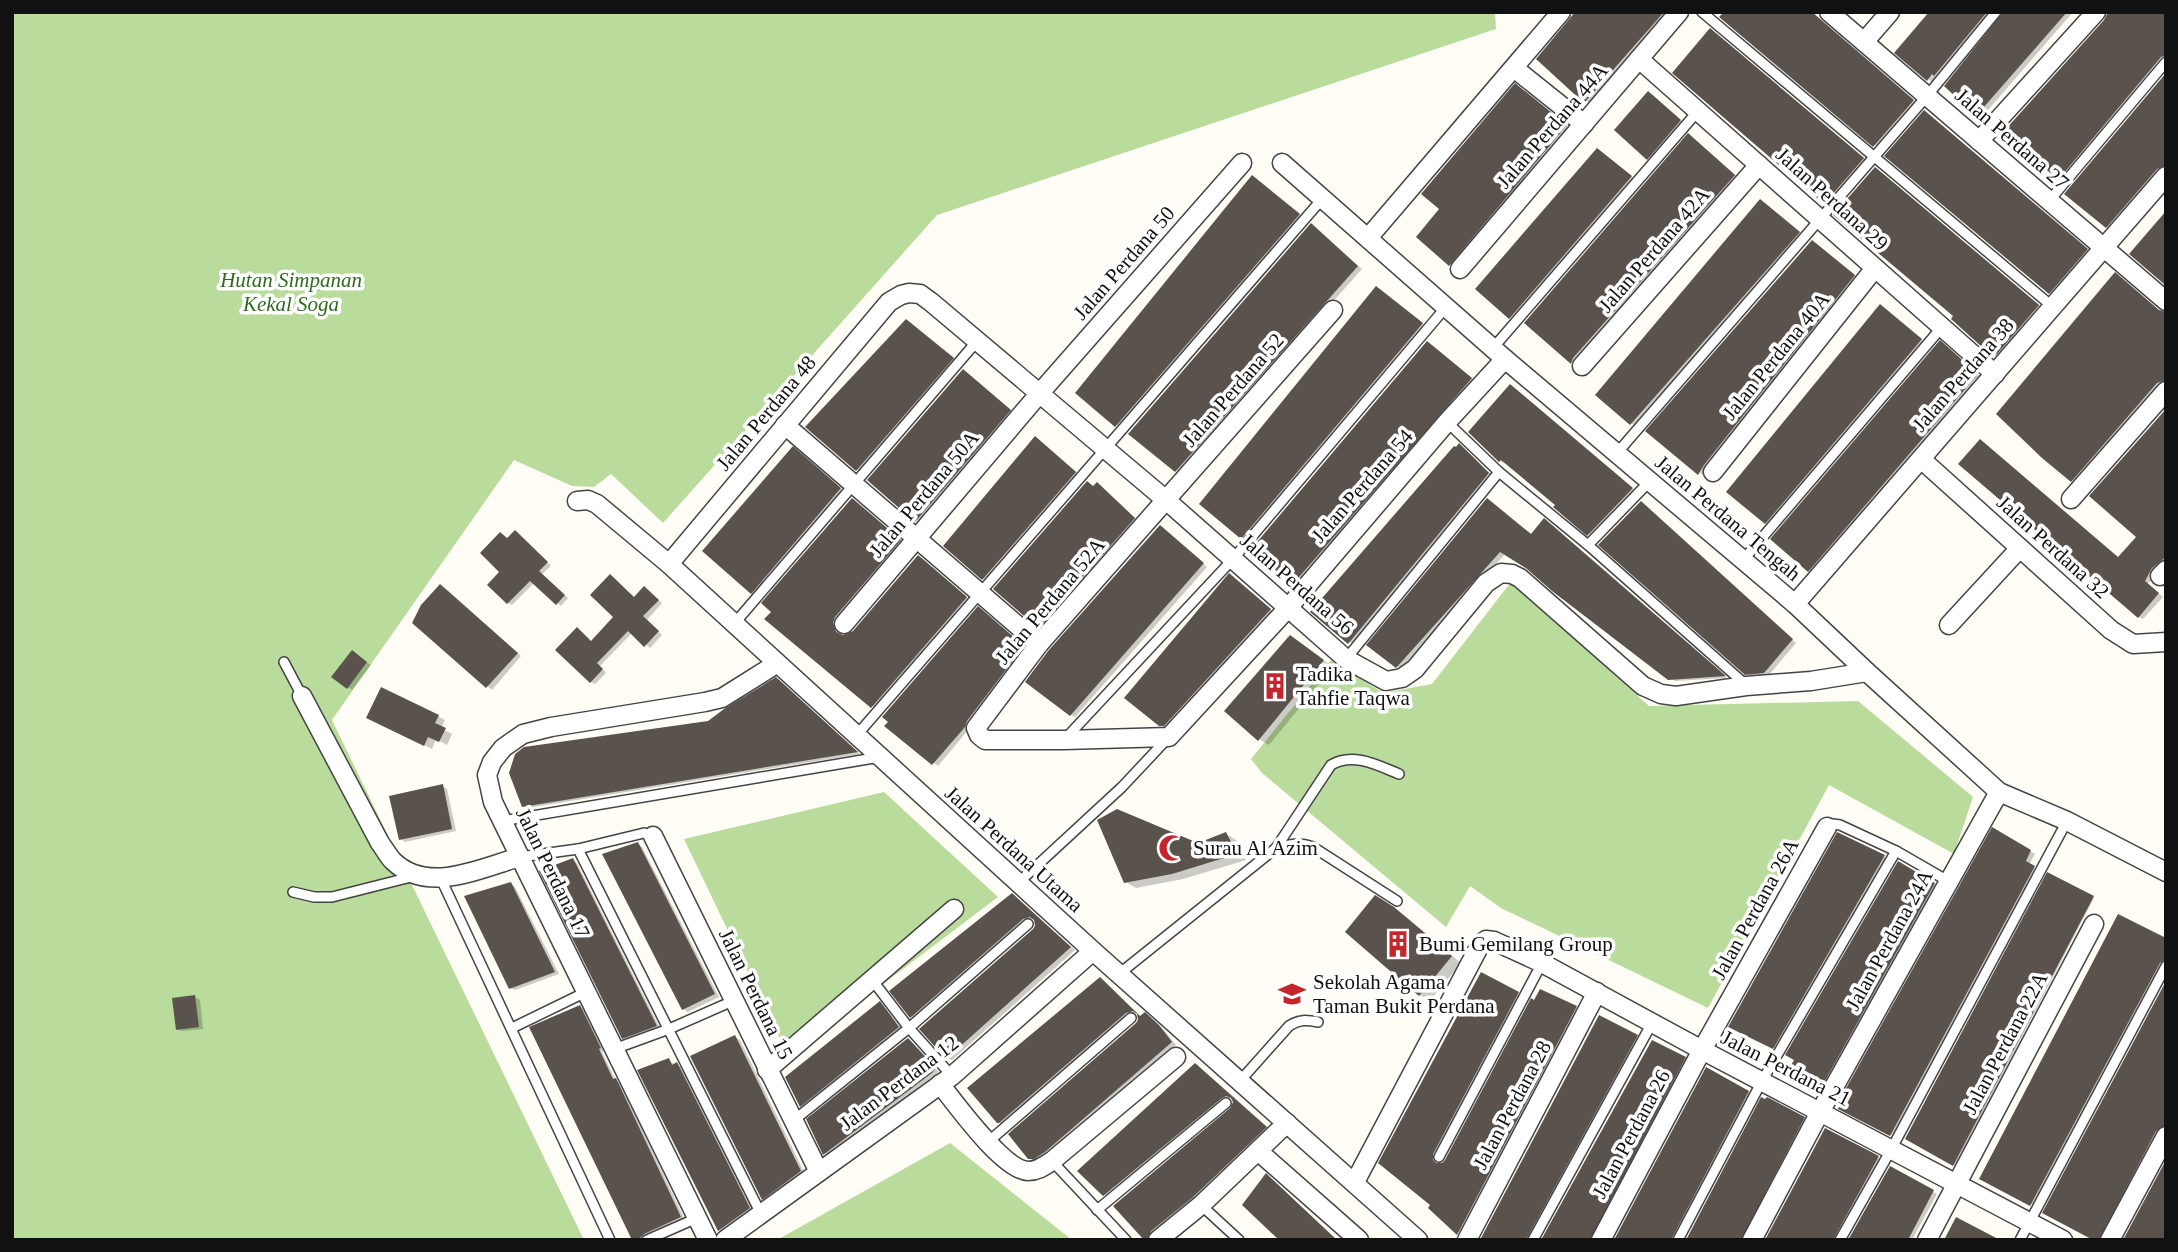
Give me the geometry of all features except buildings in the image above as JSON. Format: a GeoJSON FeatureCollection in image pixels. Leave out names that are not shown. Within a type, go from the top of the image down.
{"type":"FeatureCollection","features":[{"type":"Feature","properties":{"kind":"street"},"geometry":{"type":"LineString","coordinates":[[1368,238],[1561,12]]}},
{"type":"Feature","properties":{"kind":"street","name":"Jalan Perdana 44A"},"geometry":{"type":"LineString","coordinates":[[1460,269],[1679,12]]}},
{"type":"Feature","properties":{"kind":"street","name":"Jalan Perdana 27"},"geometry":{"type":"LineString","coordinates":[[1829,12],[2166,301]]}},
{"type":"Feature","properties":{"kind":"street"},"geometry":{"type":"LineString","coordinates":[[1864,43],[1890,12]]}},
{"type":"Feature","properties":{"kind":"street"},"geometry":{"type":"LineString","coordinates":[[1979,141],[2096,12]]}},
{"type":"Feature","properties":{"kind":"street","name":"Jalan Perdana 29"},"geometry":{"type":"LineString","coordinates":[[1639,59],[1995,374]]}},
{"type":"Feature","properties":{"kind":"street"},"geometry":{"type":"LineString","coordinates":[[1514,68],[1584,124]]}},
{"type":"Feature","properties":{"kind":"street","name":"Jalan Perdana 50"},"geometry":{"type":"LineString","coordinates":[[1039,394],[1242,163]]}},
{"type":"Feature","properties":{"kind":"street","name":"Jalan Perdana Tengah"},"geometry":{"type":"LineString","coordinates":[[1282,163],[1499,354],[1744,559],[1999,792],[2067,821],[2166,872]]}},
{"type":"Feature","properties":{"kind":"street","name":"Jalan Perdana 42A"},"geometry":{"type":"LineString","coordinates":[[1582,366],[1759,165]]}},
{"type":"Feature","properties":{"kind":"street","name":"Jalan Perdana 38"},"geometry":{"type":"LineString","coordinates":[[1795,604],[2166,176]]}},
{"type":"Feature","properties":{"kind":"street","name":"Jalan Perdana 40A"},"geometry":{"type":"LineString","coordinates":[[1713,472],[1875,268]]}},
{"type":"Feature","properties":{"kind":"street","name":"Jalan Perdana 56"},"geometry":{"type":"LineString","coordinates":[[901,295],[920,294],[1106,448],[1346,659],[1386,681],[1402,678],[1415,669],[1486,583],[1501,573],[1520,578],[1634,678],[1661,694],[1676,696],[1867,672]]}},
{"type":"Feature","properties":{"kind":"street","name":"Jalan Perdana 48"},"geometry":{"type":"LineString","coordinates":[[669,564],[889,302],[901,295]]}},
{"type":"Feature","properties":{"kind":"street","name":"Jalan Perdana 52"},"geometry":{"type":"LineString","coordinates":[[1166,500],[1333,310]]}},
{"type":"Feature","properties":{"kind":"street","name":"Jalan Perdana 54"},"geometry":{"type":"LineString","coordinates":[[1169,737],[1288,608],[1447,422],[1499,354]]}},
{"type":"Feature","properties":{"kind":"street"},"geometry":{"type":"LineString","coordinates":[[2070,499],[2166,391]]}},
{"type":"Feature","properties":{"kind":"street","name":"Jalan Perdana 50A"},"geometry":{"type":"LineString","coordinates":[[844,624],[1039,394]]}},
{"type":"Feature","properties":{"kind":"street"},"geometry":{"type":"LineString","coordinates":[[785,425],[1039,644]]}},
{"type":"Feature","properties":{"kind":"street","name":"Jalan Perdana 32"},"geometry":{"type":"LineString","coordinates":[[1921,459],[2111,630],[2133,644],[2166,642]]}},
{"type":"Feature","properties":{"kind":"street","name":"Jalan Perdana Utama"},"geometry":{"type":"LineString","coordinates":[[577,501],[588,500],[597,504],[669,564],[1093,951],[1418,1240]]}},
{"type":"Feature","properties":{"kind":"street","name":"Jalan Perdana 52A"},"geometry":{"type":"LineString","coordinates":[[1064,740],[985,740],[976,728],[1039,644],[1166,500]]}},
{"type":"Feature","properties":{"kind":"street"},"geometry":{"type":"LineString","coordinates":[[1949,625],[2020,548]]}},
{"type":"Feature","properties":{"kind":"street","name":"Jalan Perdana 17"},"geometry":{"type":"LineString","coordinates":[[708,1240],[502,821],[493,802],[487,775],[492,762],[503,748],[523,734],[722,698],[776,664]]}},
{"type":"Feature","properties":{"kind":"street"},"geometry":{"type":"LineString","coordinates":[[302,696],[380,843],[394,862],[417,876],[441,879],[520,857]]}},
{"type":"Feature","properties":{"kind":"street"},"geometry":{"type":"LineString","coordinates":[[1064,740],[1169,737]]}},
{"type":"Feature","properties":{"kind":"street","name":"Jalan Perdana 24A"},"geometry":{"type":"LineString","coordinates":[[1752,1240],[1820,1112],[1999,792]]}},
{"type":"Feature","properties":{"kind":"street","name":"Jalan Perdana 26A"},"geometry":{"type":"LineString","coordinates":[[1702,1050],[1827,827]]}},
{"type":"Feature","properties":{"kind":"street","name":"Jalan Perdana 15"},"geometry":{"type":"LineString","coordinates":[[653,836],[819,1172]]}},
{"type":"Feature","properties":{"kind":"street"},"geometry":{"type":"LineString","coordinates":[[767,1070],[954,909]]}},
{"type":"Feature","properties":{"kind":"street","name":"Jalan Perdana 22A"},"geometry":{"type":"LineString","coordinates":[[1927,1240],[2094,923]]}},
{"type":"Feature","properties":{"kind":"street","name":"Jalan Perdana 21"},"geometry":{"type":"LineString","coordinates":[[1355,1182],[1480,945],[1486,940],[1494,941],[1542,963],[2063,1240]]}},
{"type":"Feature","properties":{"kind":"street","name":"Jalan Perdana 12"},"geometry":{"type":"LineString","coordinates":[[724,1240],[946,1080],[1093,951]]}},
{"type":"Feature","properties":{"kind":"street","name":"Jalan Perdana 28"},"geometry":{"type":"LineString","coordinates":[[1467,1240],[1597,992]]}},
{"type":"Feature","properties":{"kind":"street","name":"Jalan Perdana 26"},"geometry":{"type":"LineString","coordinates":[[1601,1240],[1702,1050]]}},
{"type":"Feature","properties":{"kind":"street"},"geometry":{"type":"LineString","coordinates":[[946,1080],[988,1142],[1009,1163],[1025,1171],[1040,1169],[1052,1161],[1176,1057]]}},
{"type":"Feature","properties":{"kind":"street"},"geometry":{"type":"LineString","coordinates":[[1158,1240],[1201,1205],[1287,1122]]}},
{"type":"Feature","properties":{"kind":"street"},"geometry":{"type":"LineString","coordinates":[[2110,1240],[2166,1136]]}},
{"type":"Feature","properties":{"kind":"street"},"geometry":{"type":"LineString","coordinates":[[1258,1151],[1359,1240]]}},
{"type":"Feature","properties":{"kind":"lane"},"geometry":{"type":"LineString","coordinates":[[1702,12],[2053,307]]}},
{"type":"Feature","properties":{"kind":"lane"},"geometry":{"type":"LineString","coordinates":[[1617,453],[1927,96],[1996,12]]}},
{"type":"Feature","properties":{"kind":"lane"},"geometry":{"type":"LineString","coordinates":[[2049,201],[2166,62]]}},
{"type":"Feature","properties":{"kind":"lane"},"geometry":{"type":"LineString","coordinates":[[1499,354],[1699,111]]}},
{"type":"Feature","properties":{"kind":"lane"},"geometry":{"type":"LineString","coordinates":[[856,736],[1322,198]]}},
{"type":"Feature","properties":{"kind":"lane"},"geometry":{"type":"LineString","coordinates":[[1064,740],[1233,559],[1446,307]]}},
{"type":"Feature","properties":{"kind":"lane"},"geometry":{"type":"LineString","coordinates":[[1744,559],[1942,327]]}},
{"type":"Feature","properties":{"kind":"lane"},"geometry":{"type":"LineString","coordinates":[[734,624],[978,341]]}},
{"type":"Feature","properties":{"kind":"lane"},"geometry":{"type":"LineString","coordinates":[[1447,422],[1499,472],[1588,545],[1746,686]]}},
{"type":"Feature","properties":{"kind":"lane"},"geometry":{"type":"LineString","coordinates":[[1346,659],[1499,472]]}},
{"type":"Feature","properties":{"kind":"lane"},"geometry":{"type":"LineString","coordinates":[[1588,545],[1650,481]]}},
{"type":"Feature","properties":{"kind":"lane"},"geometry":{"type":"LineString","coordinates":[[284,662],[302,696]]}},
{"type":"Feature","properties":{"kind":"lane"},"geometry":{"type":"LineString","coordinates":[[1018,883],[1122,787],[1169,737]]}},
{"type":"Feature","properties":{"kind":"lane"},"geometry":{"type":"LineString","coordinates":[[502,821],[880,757]]}},
{"type":"Feature","properties":{"kind":"lane"},"geometry":{"type":"LineString","coordinates":[[1119,974],[1276,848],[1331,765],[1351,758],[1399,774]]}},
{"type":"Feature","properties":{"kind":"lane"},"geometry":{"type":"LineString","coordinates":[[1840,1240],[2067,821]]}},
{"type":"Feature","properties":{"kind":"lane"},"geometry":{"type":"LineString","coordinates":[[1827,827],[1840,825],[1896,851],[1948,881]]}},
{"type":"Feature","properties":{"kind":"lane"},"geometry":{"type":"LineString","coordinates":[[520,857],[578,849],[644,833],[653,836]]}},
{"type":"Feature","properties":{"kind":"lane"},"geometry":{"type":"LineString","coordinates":[[1276,848],[1302,843],[1314,847],[1397,901]]}},
{"type":"Feature","properties":{"kind":"lane"},"geometry":{"type":"LineString","coordinates":[[578,849],[761,1214]]}},
{"type":"Feature","properties":{"kind":"lane"},"geometry":{"type":"LineString","coordinates":[[1678,1240],[1762,1081],[1896,851]]}},
{"type":"Feature","properties":{"kind":"lane"},"geometry":{"type":"LineString","coordinates":[[293,892],[314,897],[332,897],[417,876]]}},
{"type":"Feature","properties":{"kind":"lane"},"geometry":{"type":"LineString","coordinates":[[441,879],[610,1240]]}},
{"type":"Feature","properties":{"kind":"lane"},"geometry":{"type":"LineString","coordinates":[[793,1121],[909,1028],[1028,924]]}},
{"type":"Feature","properties":{"kind":"lane"},"geometry":{"type":"LineString","coordinates":[[1439,1157],[1542,963]]}},
{"type":"Feature","properties":{"kind":"lane"},"geometry":{"type":"LineString","coordinates":[[2020,1240],[2166,966]]}},
{"type":"Feature","properties":{"kind":"lane"},"geometry":{"type":"LineString","coordinates":[[873,981],[946,1080]]}},
{"type":"Feature","properties":{"kind":"lane"},"geometry":{"type":"LineString","coordinates":[[512,1028],[586,992]]}},
{"type":"Feature","properties":{"kind":"lane"},"geometry":{"type":"LineString","coordinates":[[614,1049],[735,1000]]}},
{"type":"Feature","properties":{"kind":"lane"},"geometry":{"type":"LineString","coordinates":[[988,1142],[1131,1018]]}},
{"type":"Feature","properties":{"kind":"lane"},"geometry":{"type":"LineString","coordinates":[[1240,1081],[1289,1026],[1296,1021],[1318,1022]]}},
{"type":"Feature","properties":{"kind":"lane"},"geometry":{"type":"LineString","coordinates":[[1533,1240],[1652,1023]]}},
{"type":"Feature","properties":{"kind":"lane"},"geometry":{"type":"LineString","coordinates":[[1097,1210],[1226,1103]]}},
{"type":"Feature","properties":{"kind":"lane"},"geometry":{"type":"LineString","coordinates":[[1052,1161],[1126,1240]]}},
{"type":"Feature","properties":{"kind":"lane"},"geometry":{"type":"LineString","coordinates":[[1201,1205],[1240,1240]]}},
{"type":"Feature","properties":{"kind":"lane"},"geometry":{"type":"LineString","coordinates":[[647,1240],[697,1219]]}},
{"type":"Feature","properties":{"kind":"green space","name":"Hutan Simpanan Kekal Soga"},"geometry":{"type":"Polygon","coordinates":[[[12,12],[1495,12],[1496,29],[937,215],[663,523],[611,474],[594,487],[572,486],[514,460],[332,720],[584,1240],[12,1240],[12,12]]]}},
{"type":"Feature","properties":{"kind":"green space"},"geometry":{"type":"Polygon","coordinates":[[[1511,582],[1649,706],[1858,701],[1973,797],[1954,854],[1829,785],[1708,1008],[1501,908],[1470,886],[1446,927],[1262,773],[1251,759],[1331,660],[1383,693],[1432,684],[1511,582]]]}},
{"type":"Feature","properties":{"kind":"green space"},"geometry":{"type":"Polygon","coordinates":[[[884,792],[998,897],[788,1056],[684,839],[884,792]]]}},
{"type":"Feature","properties":{"kind":"green space"},"geometry":{"type":"Polygon","coordinates":[[[950,1143],[1072,1240],[777,1240],[950,1143]]]}},
{"type":"Feature","properties":{"kind":"place","name":"Tadika Tahfie Taqwa"},"geometry":{"type":"Point","coordinates":[1275,686]}},
{"type":"Feature","properties":{"kind":"place","name":"Surau Al Azim"},"geometry":{"type":"Point","coordinates":[1172,848]}},
{"type":"Feature","properties":{"kind":"place","name":"Bumi Gemilang Group"},"geometry":{"type":"Point","coordinates":[1398,944]}},
{"type":"Feature","properties":{"kind":"place","name":"Sekolah Agama Taman Bukit Perdana"},"geometry":{"type":"Point","coordinates":[1292,994]}}]}
